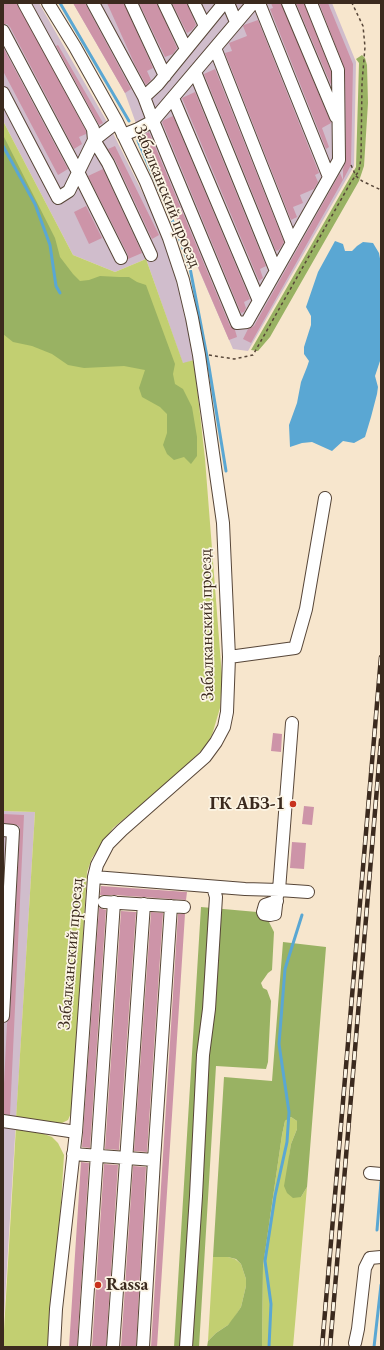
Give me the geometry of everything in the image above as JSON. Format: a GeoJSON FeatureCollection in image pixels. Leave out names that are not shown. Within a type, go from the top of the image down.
{"type":"FeatureCollection","features":[{"type":"Feature","properties":{"kind":"street"},"geometry":{"type":"LineString","coordinates":[[24,3],[93,129],[94,140],[108,163],[151,255]]}},
{"type":"Feature","properties":{"kind":"street","name":"Забалканский проезд"},"geometry":{"type":"LineString","coordinates":[[48,3],[75,47],[117,122],[146,182],[169,238],[183,280],[199,355],[223,523],[229,657],[227,712],[224,727],[216,742],[206,757],[108,844],[97,865],[94,877],[76,1132],[56,1309],[54,1347]]}},
{"type":"Feature","properties":{"kind":"street"},"geometry":{"type":"LineString","coordinates":[[93,3],[144,97],[237,323],[247,322],[339,160],[338,70],[311,3]]}},
{"type":"Feature","properties":{"kind":"street"},"geometry":{"type":"LineString","coordinates":[[131,3],[165,76]]}},
{"type":"Feature","properties":{"kind":"street"},"geometry":{"type":"LineString","coordinates":[[164,3],[186,49]]}},
{"type":"Feature","properties":{"kind":"street"},"geometry":{"type":"LineString","coordinates":[[194,3],[205,26]]}},
{"type":"Feature","properties":{"kind":"street"},"geometry":{"type":"LineString","coordinates":[[144,97],[165,76],[224,3]]}},
{"type":"Feature","properties":{"kind":"street"},"geometry":{"type":"LineString","coordinates":[[228,3],[236,22]]}},
{"type":"Feature","properties":{"kind":"street"},"geometry":{"type":"LineString","coordinates":[[123,135],[153,121],[253,3]]}},
{"type":"Feature","properties":{"kind":"street"},"geometry":{"type":"LineString","coordinates":[[259,3],[329,176]]}},
{"type":"Feature","properties":{"kind":"street"},"geometry":{"type":"LineString","coordinates":[[288,3],[338,124]]}},
{"type":"Feature","properties":{"kind":"street"},"geometry":{"type":"LineString","coordinates":[[3,31],[78,172],[121,258]]}},
{"type":"Feature","properties":{"kind":"street"},"geometry":{"type":"LineString","coordinates":[[215,48],[292,243]]}},
{"type":"Feature","properties":{"kind":"street"},"geometry":{"type":"LineString","coordinates":[[195,72],[276,270]]}},
{"type":"Feature","properties":{"kind":"street"},"geometry":{"type":"LineString","coordinates":[[3,93],[58,198],[69,191],[94,140],[117,122]]}},
{"type":"Feature","properties":{"kind":"street"},"geometry":{"type":"LineString","coordinates":[[173,98],[259,301]]}},
{"type":"Feature","properties":{"kind":"street"},"geometry":{"type":"LineString","coordinates":[[229,657],[295,648],[306,609],[325,498]]}},
{"type":"Feature","properties":{"kind":"street"},"geometry":{"type":"LineString","coordinates":[[278,895],[292,723]]}},
{"type":"Feature","properties":{"kind":"street"},"geometry":{"type":"LineString","coordinates":[[3,830],[12,831],[7,859],[3,1016]]}},
{"type":"Feature","properties":{"kind":"street"},"geometry":{"type":"LineString","coordinates":[[94,877],[245,889],[278,895],[308,892]]}},
{"type":"Feature","properties":{"kind":"street"},"geometry":{"type":"LineString","coordinates":[[186,1347],[196,1196],[203,1055],[209,1009],[216,897],[213,886]]}},
{"type":"Feature","properties":{"kind":"street"},"geometry":{"type":"LineString","coordinates":[[84,1347],[97,1156],[109,902],[184,907]]}},
{"type":"Feature","properties":{"kind":"street"},"geometry":{"type":"LineString","coordinates":[[113,1347],[125,1158],[144,904]]}},
{"type":"Feature","properties":{"kind":"street"},"geometry":{"type":"LineString","coordinates":[[143,1347],[171,906]]}},
{"type":"Feature","properties":{"kind":"street"},"geometry":{"type":"LineString","coordinates":[[3,1121],[76,1132]]}},
{"type":"Feature","properties":{"kind":"street"},"geometry":{"type":"LineString","coordinates":[[73,1154],[154,1160]]}},
{"type":"Feature","properties":{"kind":"street"},"geometry":{"type":"LineString","coordinates":[[355,1343],[365,1268],[370,1258],[381,1257]]}},
{"type":"Feature","properties":{"kind":"path"},"geometry":{"type":"LineString","coordinates":[[210,355],[234,359],[253,355],[359,170],[361,158],[361,101],[365,47],[363,26],[352,3]]}},
{"type":"Feature","properties":{"kind":"path"},"geometry":{"type":"LineString","coordinates":[[351,165],[356,176],[362,181],[381,190]]}},
{"type":"Feature","properties":{"kind":"shaded area"},"geometry":{"type":"Polygon","coordinates":[[[3,3],[39,3],[110,127],[164,236],[182,301],[194,360],[183,364],[146,259],[115,272],[73,255],[3,121],[3,3]]]}},
{"type":"Feature","properties":{"kind":"shaded area"},"geometry":{"type":"Polygon","coordinates":[[[73,3],[332,3],[356,62],[354,166],[248,351],[233,349],[138,129],[125,93],[73,3]]]}},
{"type":"Feature","properties":{"kind":"shaded area"},"geometry":{"type":"Polygon","coordinates":[[[3,811],[35,812],[3,1332],[3,811]]]}},
{"type":"Feature","properties":{"kind":"green space"},"geometry":{"type":"Polygon","coordinates":[[[362,55],[365,58],[367,65],[368,103],[364,166],[359,181],[270,337],[258,351],[251,350],[356,167],[359,63],[356,59],[362,55]]]}},
{"type":"Feature","properties":{"kind":"green space"},"geometry":{"type":"Polygon","coordinates":[[[3,121],[73,255],[115,272],[146,259],[183,363],[194,360],[205,459],[222,677],[220,708],[212,735],[204,748],[173,778],[113,828],[92,858],[87,872],[72,1111],[68,1120],[58,1125],[16,1119],[35,812],[3,811],[3,121]]]}},
{"type":"Feature","properties":{"kind":"green space"},"geometry":{"type":"Polygon","coordinates":[[[3,135],[55,238],[60,257],[73,274],[80,281],[89,280],[100,276],[129,277],[146,285],[175,364],[173,374],[175,384],[183,389],[192,407],[197,437],[197,456],[191,464],[184,457],[174,460],[167,454],[163,445],[167,433],[167,414],[160,407],[142,397],[139,388],[145,370],[124,366],[84,368],[68,365],[52,354],[32,346],[13,342],[3,334],[3,135]]]}},
{"type":"Feature","properties":{"kind":"green space"},"geometry":{"type":"Polygon","coordinates":[[[201,907],[257,912],[266,917],[274,932],[272,970],[261,983],[263,988],[267,990],[271,1001],[268,1062],[266,1069],[216,1066],[199,1347],[174,1347],[201,907]]]}},
{"type":"Feature","properties":{"kind":"green space"},"geometry":{"type":"Polygon","coordinates":[[[283,942],[326,947],[307,1187],[301,1197],[293,1198],[287,1193],[284,1186],[291,1144],[297,1129],[297,1121],[291,1117],[285,1121],[282,1135],[263,1266],[262,1347],[207,1347],[208,1341],[216,1333],[228,1325],[241,1307],[246,1286],[246,1279],[241,1264],[236,1259],[228,1257],[213,1257],[224,1077],[272,1081],[283,942]]]}},
{"type":"Feature","properties":{"kind":"green space"},"geometry":{"type":"Polygon","coordinates":[[[291,1117],[297,1121],[297,1129],[291,1144],[289,1158],[301,1197],[307,1187],[293,1347],[262,1347],[263,1266],[282,1135],[285,1121],[291,1117]]]}},
{"type":"Feature","properties":{"kind":"green space"},"geometry":{"type":"Polygon","coordinates":[[[16,1127],[39,1132],[52,1137],[58,1143],[64,1155],[52,1347],[3,1347],[16,1127]]]}},
{"type":"Feature","properties":{"kind":"green space"},"geometry":{"type":"Polygon","coordinates":[[[213,1257],[228,1257],[235,1259],[241,1264],[246,1279],[246,1286],[241,1307],[233,1320],[208,1341],[213,1257]]]}},
{"type":"Feature","properties":{"kind":"water"},"geometry":{"type":"Polygon","coordinates":[[[335,241],[343,244],[345,251],[352,251],[363,242],[373,243],[379,253],[381,264],[381,358],[375,376],[378,387],[377,394],[365,437],[354,443],[343,441],[332,451],[312,442],[302,443],[290,447],[289,425],[297,403],[301,382],[309,361],[304,354],[304,347],[311,325],[311,316],[306,307],[318,272],[335,241]]]}},
{"type":"Feature","properties":{"kind":"building"},"geometry":{"type":"Polygon","coordinates":[[[3,3],[17,3],[86,131],[86,134],[79,137],[82,144],[74,149],[10,27],[7,24],[3,24],[3,3]]]}},
{"type":"Feature","properties":{"kind":"building"},"geometry":{"type":"Polygon","coordinates":[[[73,3],[85,3],[131,89],[125,93],[73,3]]]}},
{"type":"Feature","properties":{"kind":"building"},"geometry":{"type":"Polygon","coordinates":[[[107,3],[124,3],[153,68],[147,71],[151,80],[146,85],[135,65],[107,3]]]}},
{"type":"Feature","properties":{"kind":"building"},"geometry":{"type":"Polygon","coordinates":[[[139,3],[157,3],[177,48],[173,54],[165,57],[139,3]]]}},
{"type":"Feature","properties":{"kind":"building"},"geometry":{"type":"Polygon","coordinates":[[[172,3],[187,3],[196,25],[192,30],[187,33],[172,3]]]}},
{"type":"Feature","properties":{"kind":"building"},"geometry":{"type":"Polygon","coordinates":[[[271,3],[281,3],[331,123],[322,128],[329,147],[326,149],[270,9],[273,8],[271,3]]]}},
{"type":"Feature","properties":{"kind":"building"},"geometry":{"type":"Polygon","coordinates":[[[296,3],[304,3],[331,71],[331,85],[296,3]]]}},
{"type":"Feature","properties":{"kind":"building"},"geometry":{"type":"Polygon","coordinates":[[[319,3],[328,3],[353,64],[351,165],[343,180],[343,169],[346,160],[345,70],[319,3]]]}},
{"type":"Feature","properties":{"kind":"building"},"geometry":{"type":"Polygon","coordinates":[[[258,20],[319,173],[315,175],[318,182],[314,189],[300,195],[303,203],[293,207],[297,217],[291,220],[225,53],[232,51],[229,43],[247,36],[243,26],[244,25],[258,20]]]}},
{"type":"Feature","properties":{"kind":"building"},"geometry":{"type":"Polygon","coordinates":[[[58,45],[103,123],[99,125],[56,46],[58,45]]]}},
{"type":"Feature","properties":{"kind":"building"},"geometry":{"type":"Polygon","coordinates":[[[3,47],[68,169],[58,175],[3,71],[3,47]]]}},
{"type":"Feature","properties":{"kind":"building"},"geometry":{"type":"Polygon","coordinates":[[[215,69],[284,242],[279,250],[276,251],[204,74],[215,69]]]}},
{"type":"Feature","properties":{"kind":"building"},"geometry":{"type":"Polygon","coordinates":[[[195,92],[266,266],[260,269],[263,278],[259,281],[182,98],[195,92]]]}},
{"type":"Feature","properties":{"kind":"building"},"geometry":{"type":"Polygon","coordinates":[[[173,116],[250,299],[244,302],[246,308],[244,312],[241,313],[162,122],[173,116]]]}},
{"type":"Feature","properties":{"kind":"building"},"geometry":{"type":"Polygon","coordinates":[[[149,132],[230,326],[235,330],[237,337],[229,340],[142,136],[149,132]]]}},
{"type":"Feature","properties":{"kind":"building"},"geometry":{"type":"Polygon","coordinates":[[[115,146],[159,235],[152,239],[115,160],[108,149],[115,146]]]}},
{"type":"Feature","properties":{"kind":"building"},"geometry":{"type":"Polygon","coordinates":[[[103,169],[142,253],[128,259],[128,255],[88,176],[103,169]]]}},
{"type":"Feature","properties":{"kind":"building"},"geometry":{"type":"Polygon","coordinates":[[[340,173],[343,180],[251,343],[243,339],[248,329],[254,326],[340,173]]]}},
{"type":"Feature","properties":{"kind":"building"},"geometry":{"type":"Polygon","coordinates":[[[86,206],[102,238],[89,244],[74,212],[86,206]]]}},
{"type":"Feature","properties":{"kind":"building"},"geometry":{"type":"Polygon","coordinates":[[[273,733],[282,734],[281,752],[271,751],[273,733]]]}},
{"type":"Feature","properties":{"kind":"building"},"geometry":{"type":"Polygon","coordinates":[[[304,806],[314,807],[312,825],[302,824],[304,806]]]}},
{"type":"Feature","properties":{"kind":"building"},"geometry":{"type":"Polygon","coordinates":[[[3,814],[24,815],[10,1115],[3,1114],[3,1104],[7,1023],[10,1016],[20,827],[17,825],[3,823],[3,814]]]}},
{"type":"Feature","properties":{"kind":"building"},"geometry":{"type":"Polygon","coordinates":[[[292,842],[306,843],[304,869],[290,868],[292,842]]]}},
{"type":"Feature","properties":{"kind":"building"},"geometry":{"type":"Polygon","coordinates":[[[101,886],[187,892],[186,900],[100,895],[101,886]]]}},
{"type":"Feature","properties":{"kind":"building"},"geometry":{"type":"Polygon","coordinates":[[[99,908],[106,910],[90,1148],[82,1147],[99,908]]]}},
{"type":"Feature","properties":{"kind":"building"},"geometry":{"type":"Polygon","coordinates":[[[121,911],[136,912],[119,1150],[105,1149],[121,911]]]}},
{"type":"Feature","properties":{"kind":"building"},"geometry":{"type":"Polygon","coordinates":[[[151,912],[163,913],[147,1152],[134,1151],[151,912]]]}},
{"type":"Feature","properties":{"kind":"building"},"geometry":{"type":"Polygon","coordinates":[[[178,914],[185,914],[157,1347],[151,1347],[178,914]]]}},
{"type":"Feature","properties":{"kind":"building"},"geometry":{"type":"Polygon","coordinates":[[[81,1162],[89,1163],[77,1347],[69,1347],[81,1162]]]}},
{"type":"Feature","properties":{"kind":"building"},"geometry":{"type":"Polygon","coordinates":[[[104,1164],[118,1165],[106,1347],[92,1347],[104,1164]]]}},
{"type":"Feature","properties":{"kind":"building"},"geometry":{"type":"Polygon","coordinates":[[[133,1166],[146,1167],[136,1347],[121,1347],[133,1166]]]}},
{"type":"Feature","properties":{"kind":"waterway"},"geometry":{"type":"LineString","coordinates":[[60,3],[129,121]]}},
{"type":"Feature","properties":{"kind":"waterway"},"geometry":{"type":"LineString","coordinates":[[138,141],[176,229],[190,268],[209,367],[226,471]]}},
{"type":"Feature","properties":{"kind":"waterway"},"geometry":{"type":"LineString","coordinates":[[3,146],[35,204],[50,245],[56,286],[60,293]]}},
{"type":"Feature","properties":{"kind":"waterway"},"geometry":{"type":"LineString","coordinates":[[269,1347],[271,1304],[265,1261],[275,1196],[287,1142],[289,1112],[279,1044],[285,969],[302,915]]}},
{"type":"Feature","properties":{"kind":"waterway"},"geometry":{"type":"LineString","coordinates":[[377,1230],[381,1182]]}},
{"type":"Feature","properties":{"kind":"waterway"},"geometry":{"type":"LineString","coordinates":[[374,1347],[381,1285]]}},
{"type":"Feature","properties":{"kind":"railway"},"geometry":{"type":"LineString","coordinates":[[322,1347],[381,657]]}},
{"type":"Feature","properties":{"kind":"railway"},"geometry":{"type":"LineString","coordinates":[[330,1347],[381,740]]}},
{"type":"Feature","properties":{"kind":"place","name":"ГК АБЗ-1"},"geometry":{"type":"Point","coordinates":[293,804]}},
{"type":"Feature","properties":{"kind":"place","name":"Rassa"},"geometry":{"type":"Point","coordinates":[98,1285]}}]}
